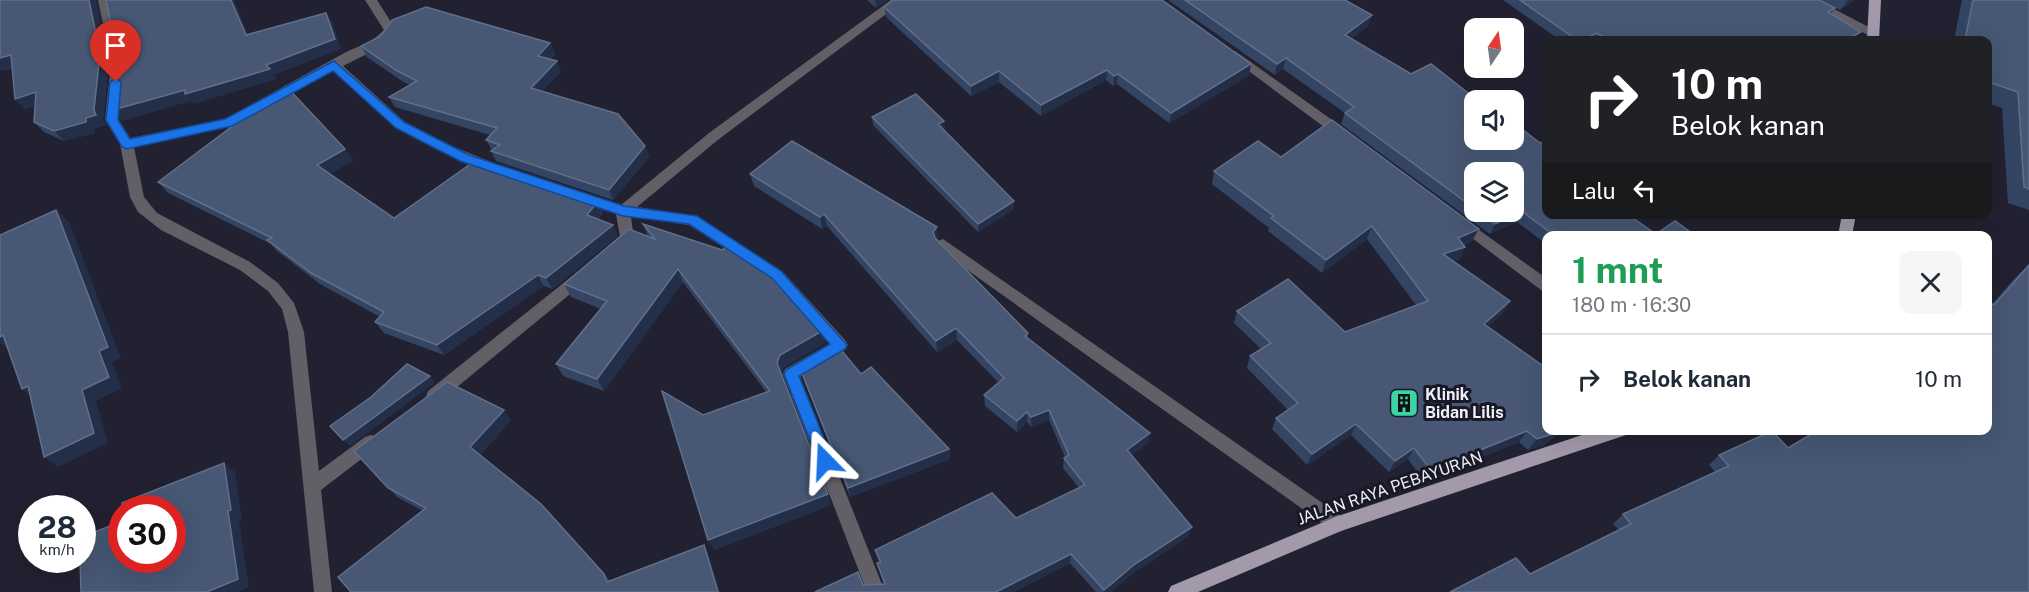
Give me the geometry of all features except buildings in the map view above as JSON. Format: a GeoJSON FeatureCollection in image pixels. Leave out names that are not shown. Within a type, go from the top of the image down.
{"type":"FeatureCollection","features":[{"type":"Feature","properties":{"kind":"main road"},"geometry":{"type":"LineString","coordinates":[[1873,36],[1875,0]]}},
{"type":"Feature","properties":{"kind":"main road","name":"JALAN RAYA PEBAYURAN"},"geometry":{"type":"LineString","coordinates":[[1177,592],[1338,524],[1605,435]]}},
{"type":"Feature","properties":{"kind":"street"},"geometry":{"type":"LineString","coordinates":[[104,0],[117,63],[112,120],[127,144],[137,197],[152,217],[245,266],[273,287],[289,307],[296,332],[314,485],[323,592]]}},
{"type":"Feature","properties":{"kind":"street"},"geometry":{"type":"LineString","coordinates":[[127,144],[228,123],[357,52],[376,45],[388,35],[390,30],[371,0]]}},
{"type":"Feature","properties":{"kind":"street"},"geometry":{"type":"LineString","coordinates":[[623,211],[714,136],[899,0]]}},
{"type":"Feature","properties":{"kind":"street"},"geometry":{"type":"LineString","coordinates":[[1806,0],[1871,36]]}},
{"type":"Feature","properties":{"kind":"street"},"geometry":{"type":"LineString","coordinates":[[1220,45],[1360,147]]}},
{"type":"Feature","properties":{"kind":"street"},"geometry":{"type":"LineString","coordinates":[[334,65],[400,125],[442,147],[502,171]]}},
{"type":"Feature","properties":{"kind":"street"},"geometry":{"type":"LineString","coordinates":[[570,194],[623,211],[692,220],[777,274],[840,345],[791,374],[876,592]]}},
{"type":"Feature","properties":{"kind":"street"},"geometry":{"type":"LineString","coordinates":[[604,257],[627,239],[623,211]]}},
{"type":"Feature","properties":{"kind":"street"},"geometry":{"type":"LineString","coordinates":[[1453,216],[1542,283]]}},
{"type":"Feature","properties":{"kind":"street"},"geometry":{"type":"LineString","coordinates":[[943,245],[1338,524]]}},
{"type":"Feature","properties":{"kind":"street"},"geometry":{"type":"LineString","coordinates":[[418,407],[590,270]]}},
{"type":"Feature","properties":{"kind":"street"},"geometry":{"type":"LineString","coordinates":[[314,485],[380,436]]}},
{"type":"Feature","properties":{"kind":"place","name":"Klinik Bidan Lilis"},"geometry":{"type":"Point","coordinates":[1404,403]}},
{"type":"Feature","properties":{"kind":"route"},"geometry":{"type":"LineString","coordinates":[[116,82],[112,120],[127,144],[228,123],[334,65],[400,125],[465,158],[623,211],[692,220],[777,274],[840,345],[791,374],[825,461]]}}]}
